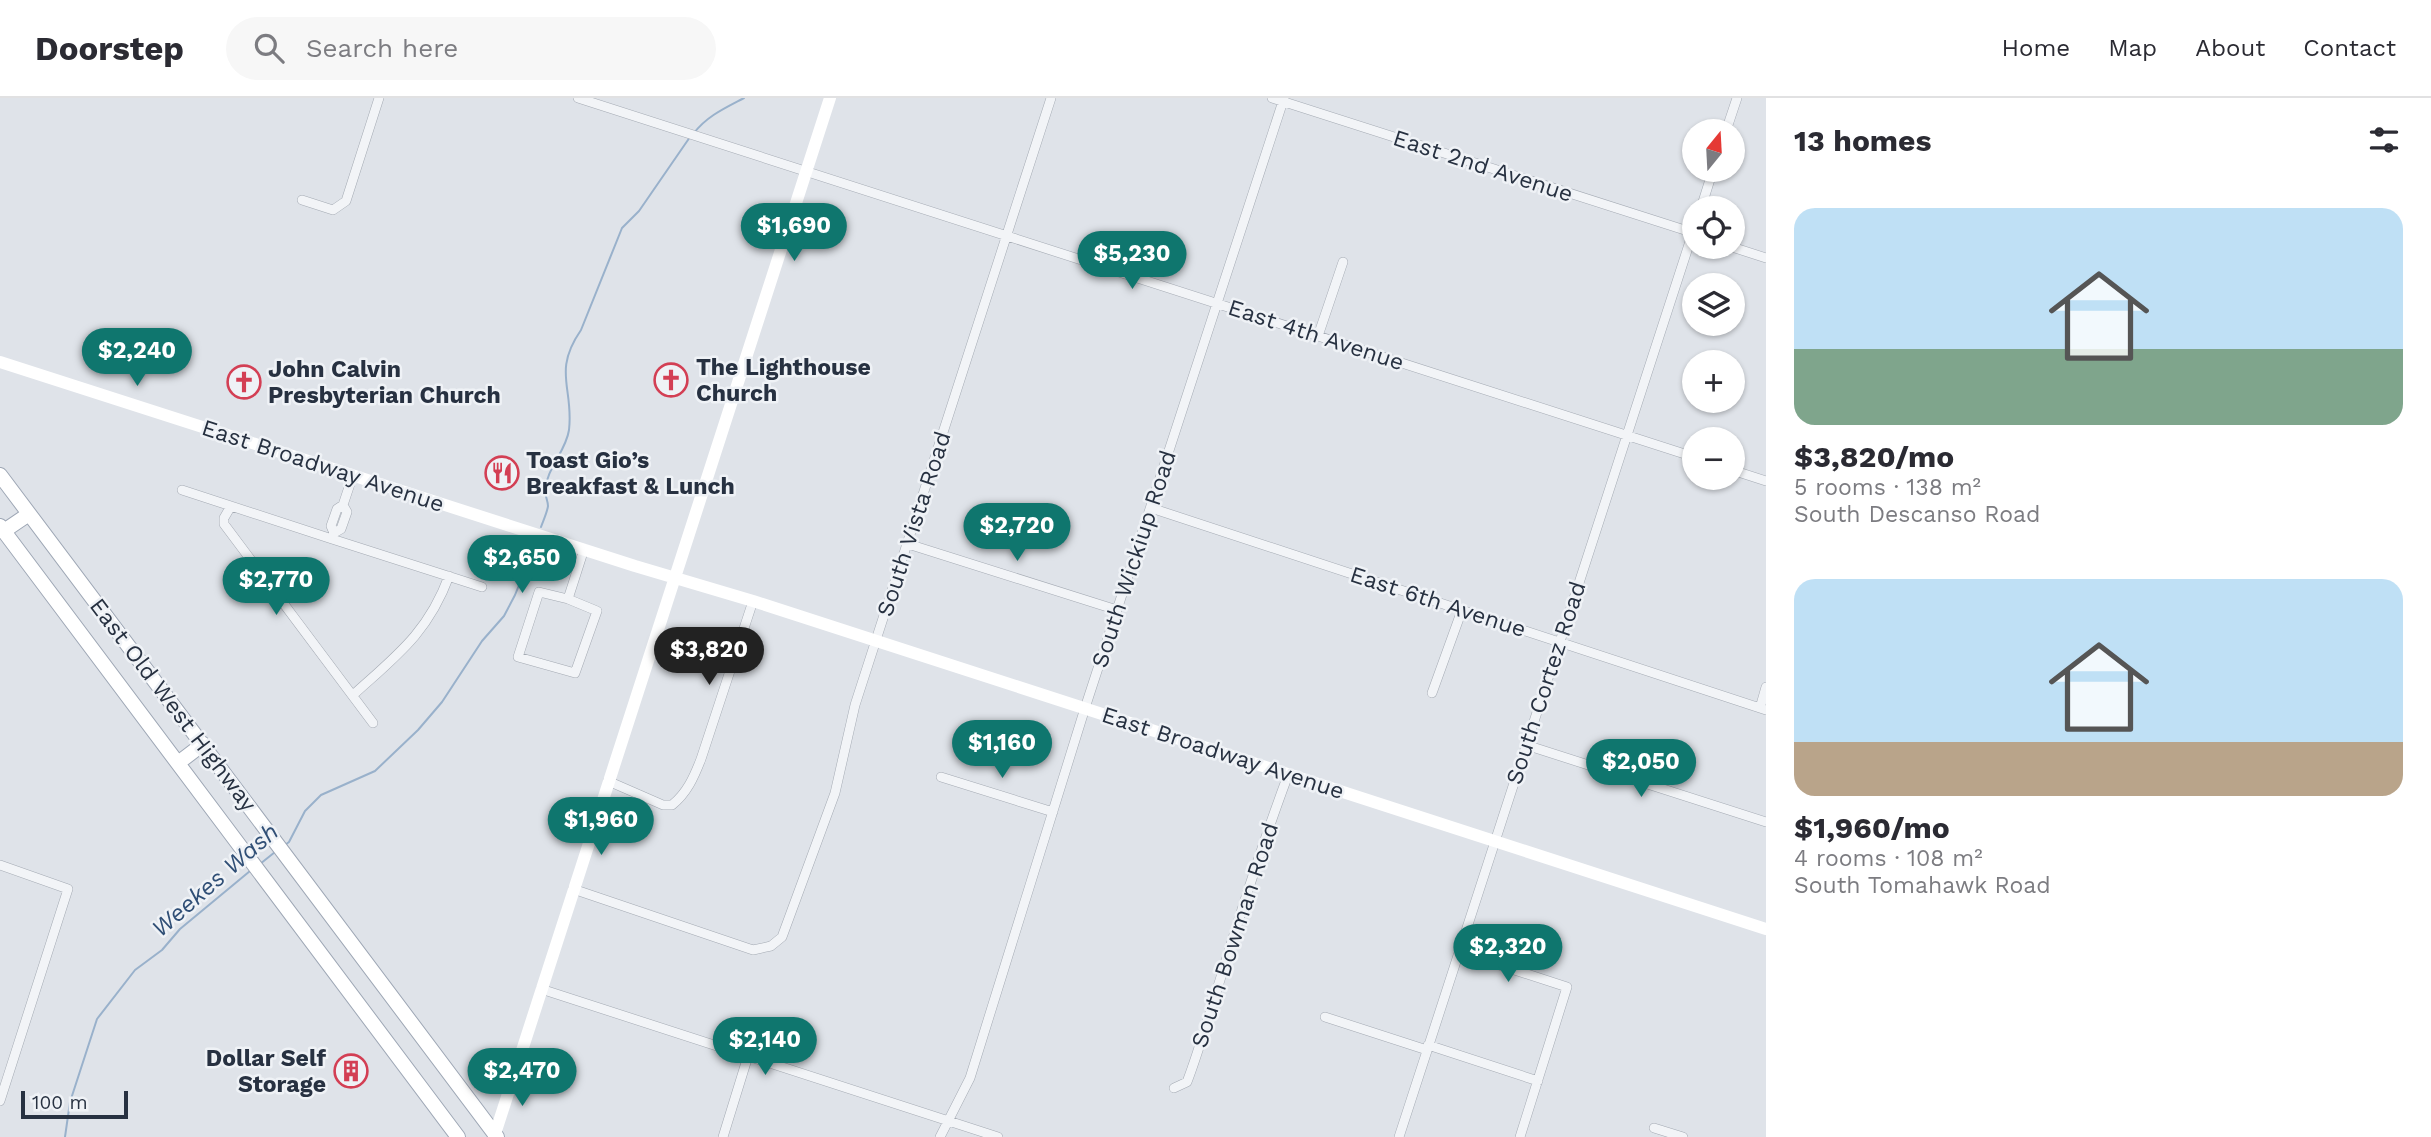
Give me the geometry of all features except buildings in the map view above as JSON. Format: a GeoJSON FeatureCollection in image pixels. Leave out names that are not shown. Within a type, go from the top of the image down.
{"type":"FeatureCollection","features":[{"type":"Feature","properties":{"kind":"main road"},"geometry":{"type":"LineString","coordinates":[[495,1136],[830,98]]}},
{"type":"Feature","properties":{"kind":"main road","name":"East Broadway Avenue"},"geometry":{"type":"LineString","coordinates":[[0,362],[676,579],[753,601],[1766,929]]}},
{"type":"Feature","properties":{"kind":"main road","name":"East Old West Highway"},"geometry":{"type":"LineString","coordinates":[[0,475],[495,1136]]}},
{"type":"Feature","properties":{"kind":"main road"},"geometry":{"type":"LineString","coordinates":[[2,529],[29,514]]}},
{"type":"Feature","properties":{"kind":"main road","name":"East Old West Highway"},"geometry":{"type":"LineString","coordinates":[[2,529],[458,1137]]}},
{"type":"Feature","properties":{"kind":"main road"},"geometry":{"type":"LineString","coordinates":[[178,763],[203,744]]}},
{"type":"Feature","properties":{"kind":"street"},"geometry":{"type":"LineString","coordinates":[[302,200],[333,210],[346,201],[379,98]]}},
{"type":"Feature","properties":{"kind":"street","name":"East 4th Avenue"},"geometry":{"type":"LineString","coordinates":[[578,98],[1682,453]]}},
{"type":"Feature","properties":{"kind":"street","name":"South Vista Road"},"geometry":{"type":"LineString","coordinates":[[573,889],[753,950],[771,946],[782,937],[835,793],[855,705],[1051,98]]}},
{"type":"Feature","properties":{"kind":"street","name":"East 2nd Avenue"},"geometry":{"type":"LineString","coordinates":[[1272,98],[1682,228]]}},
{"type":"Feature","properties":{"kind":"street"},"geometry":{"type":"LineString","coordinates":[[1730,119],[1737,98]]}},
{"type":"Feature","properties":{"kind":"street","name":"South Wickiup Road"},"geometry":{"type":"LineString","coordinates":[[940,1137],[970,1077],[1085,708],[1283,100]]}},
{"type":"Feature","properties":{"kind":"street"},"geometry":{"type":"LineString","coordinates":[[1745,251],[1766,258]]}},
{"type":"Feature","properties":{"kind":"street","name":"South Cortez Road"},"geometry":{"type":"LineString","coordinates":[[1399,1137],[1685,259]]}},
{"type":"Feature","properties":{"kind":"street"},"geometry":{"type":"LineString","coordinates":[[1318,336],[1343,262]]}},
{"type":"Feature","properties":{"kind":"street"},"geometry":{"type":"LineString","coordinates":[[1745,474],[1766,481]]}},
{"type":"Feature","properties":{"kind":"street"},"geometry":{"type":"LineString","coordinates":[[333,536],[331,526],[337,509],[344,505],[353,475]]}},
{"type":"Feature","properties":{"kind":"street"},"geometry":{"type":"LineString","coordinates":[[182,490],[333,536],[482,587]]}},
{"type":"Feature","properties":{"kind":"street"},"geometry":{"type":"LineString","coordinates":[[231,506],[224,518],[224,524],[373,723]]}},
{"type":"Feature","properties":{"kind":"street","name":"East 6th Avenue"},"geometry":{"type":"LineString","coordinates":[[1151,508],[1763,709]]}},
{"type":"Feature","properties":{"kind":"street"},"geometry":{"type":"LineString","coordinates":[[908,544],[1117,610]]}},
{"type":"Feature","properties":{"kind":"street"},"geometry":{"type":"LineString","coordinates":[[568,599],[584,549]]}},
{"type":"Feature","properties":{"kind":"street"},"geometry":{"type":"LineString","coordinates":[[352,695],[412,642],[440,600],[449,576]]}},
{"type":"Feature","properties":{"kind":"street"},"geometry":{"type":"LineString","coordinates":[[539,592],[568,599],[597,611],[575,673],[518,657],[539,592]]}},
{"type":"Feature","properties":{"kind":"street"},"geometry":{"type":"LineString","coordinates":[[608,780],[653,801],[672,806],[692,782],[753,601]]}},
{"type":"Feature","properties":{"kind":"street"},"geometry":{"type":"LineString","coordinates":[[1432,693],[1462,610]]}},
{"type":"Feature","properties":{"kind":"street"},"geometry":{"type":"LineString","coordinates":[[1763,709],[1766,687]]}},
{"type":"Feature","properties":{"kind":"street"},"geometry":{"type":"LineString","coordinates":[[1527,744],[1766,822]]}},
{"type":"Feature","properties":{"kind":"street","name":"South Bowman Road"},"geometry":{"type":"LineString","coordinates":[[1174,1088],[1188,1082],[1205,1036],[1212,1004],[1265,837],[1288,775]]}},
{"type":"Feature","properties":{"kind":"street"},"geometry":{"type":"LineString","coordinates":[[941,777],[1053,812]]}},
{"type":"Feature","properties":{"kind":"street"},"geometry":{"type":"LineString","coordinates":[[0,865],[68,888],[5,1072],[0,1101]]}},
{"type":"Feature","properties":{"kind":"street"},"geometry":{"type":"LineString","coordinates":[[1459,952],[1567,988],[1520,1137]]}},
{"type":"Feature","properties":{"kind":"street"},"geometry":{"type":"LineString","coordinates":[[541,989],[998,1137]]}},
{"type":"Feature","properties":{"kind":"street"},"geometry":{"type":"LineString","coordinates":[[1325,1017],[1538,1081]]}},
{"type":"Feature","properties":{"kind":"street"},"geometry":{"type":"LineString","coordinates":[[723,1137],[748,1056]]}},
{"type":"Feature","properties":{"kind":"street"},"geometry":{"type":"LineString","coordinates":[[1654,1128],[1683,1137]]}},
{"type":"Feature","properties":{"kind":"waterway","name":"Weekes Wash"},"geometry":{"type":"LineString","coordinates":[[694,133],[711,117],[744,98]]}},
{"type":"Feature","properties":{"kind":"waterway","name":"Weekes Wash"},"geometry":{"type":"LineString","coordinates":[[541,527],[548,506],[546,482],[569,430],[566,369],[572,345],[581,330],[622,228],[639,211],[690,137]]}},
{"type":"Feature","properties":{"kind":"waterway","name":"Weekes Wash"},"geometry":{"type":"LineString","coordinates":[[285,845],[305,811],[321,795],[375,771],[418,730],[442,702],[482,641],[504,616],[534,548]]}},
{"type":"Feature","properties":{"kind":"waterway","name":"Weekes Wash"},"geometry":{"type":"LineString","coordinates":[[260,864],[275,852]]}},
{"type":"Feature","properties":{"kind":"waterway","name":"Weekes Wash"},"geometry":{"type":"LineString","coordinates":[[65,1137],[70,1102],[97,1019],[135,970],[162,950],[180,929],[250,871]]}},
{"type":"Feature","properties":{"kind":"place","name":"The Lighthouse Church"},"geometry":{"type":"Point","coordinates":[671,380]}},
{"type":"Feature","properties":{"kind":"place","name":"John Calvin Presbyterian Church"},"geometry":{"type":"Point","coordinates":[244,382]}},
{"type":"Feature","properties":{"kind":"place","name":"Toast Gio’s Breakfast & Lunch"},"geometry":{"type":"Point","coordinates":[502,473]}},
{"type":"Feature","properties":{"kind":"place","name":"Dollar Self Storage"},"geometry":{"type":"Point","coordinates":[351,1071]}}]}
